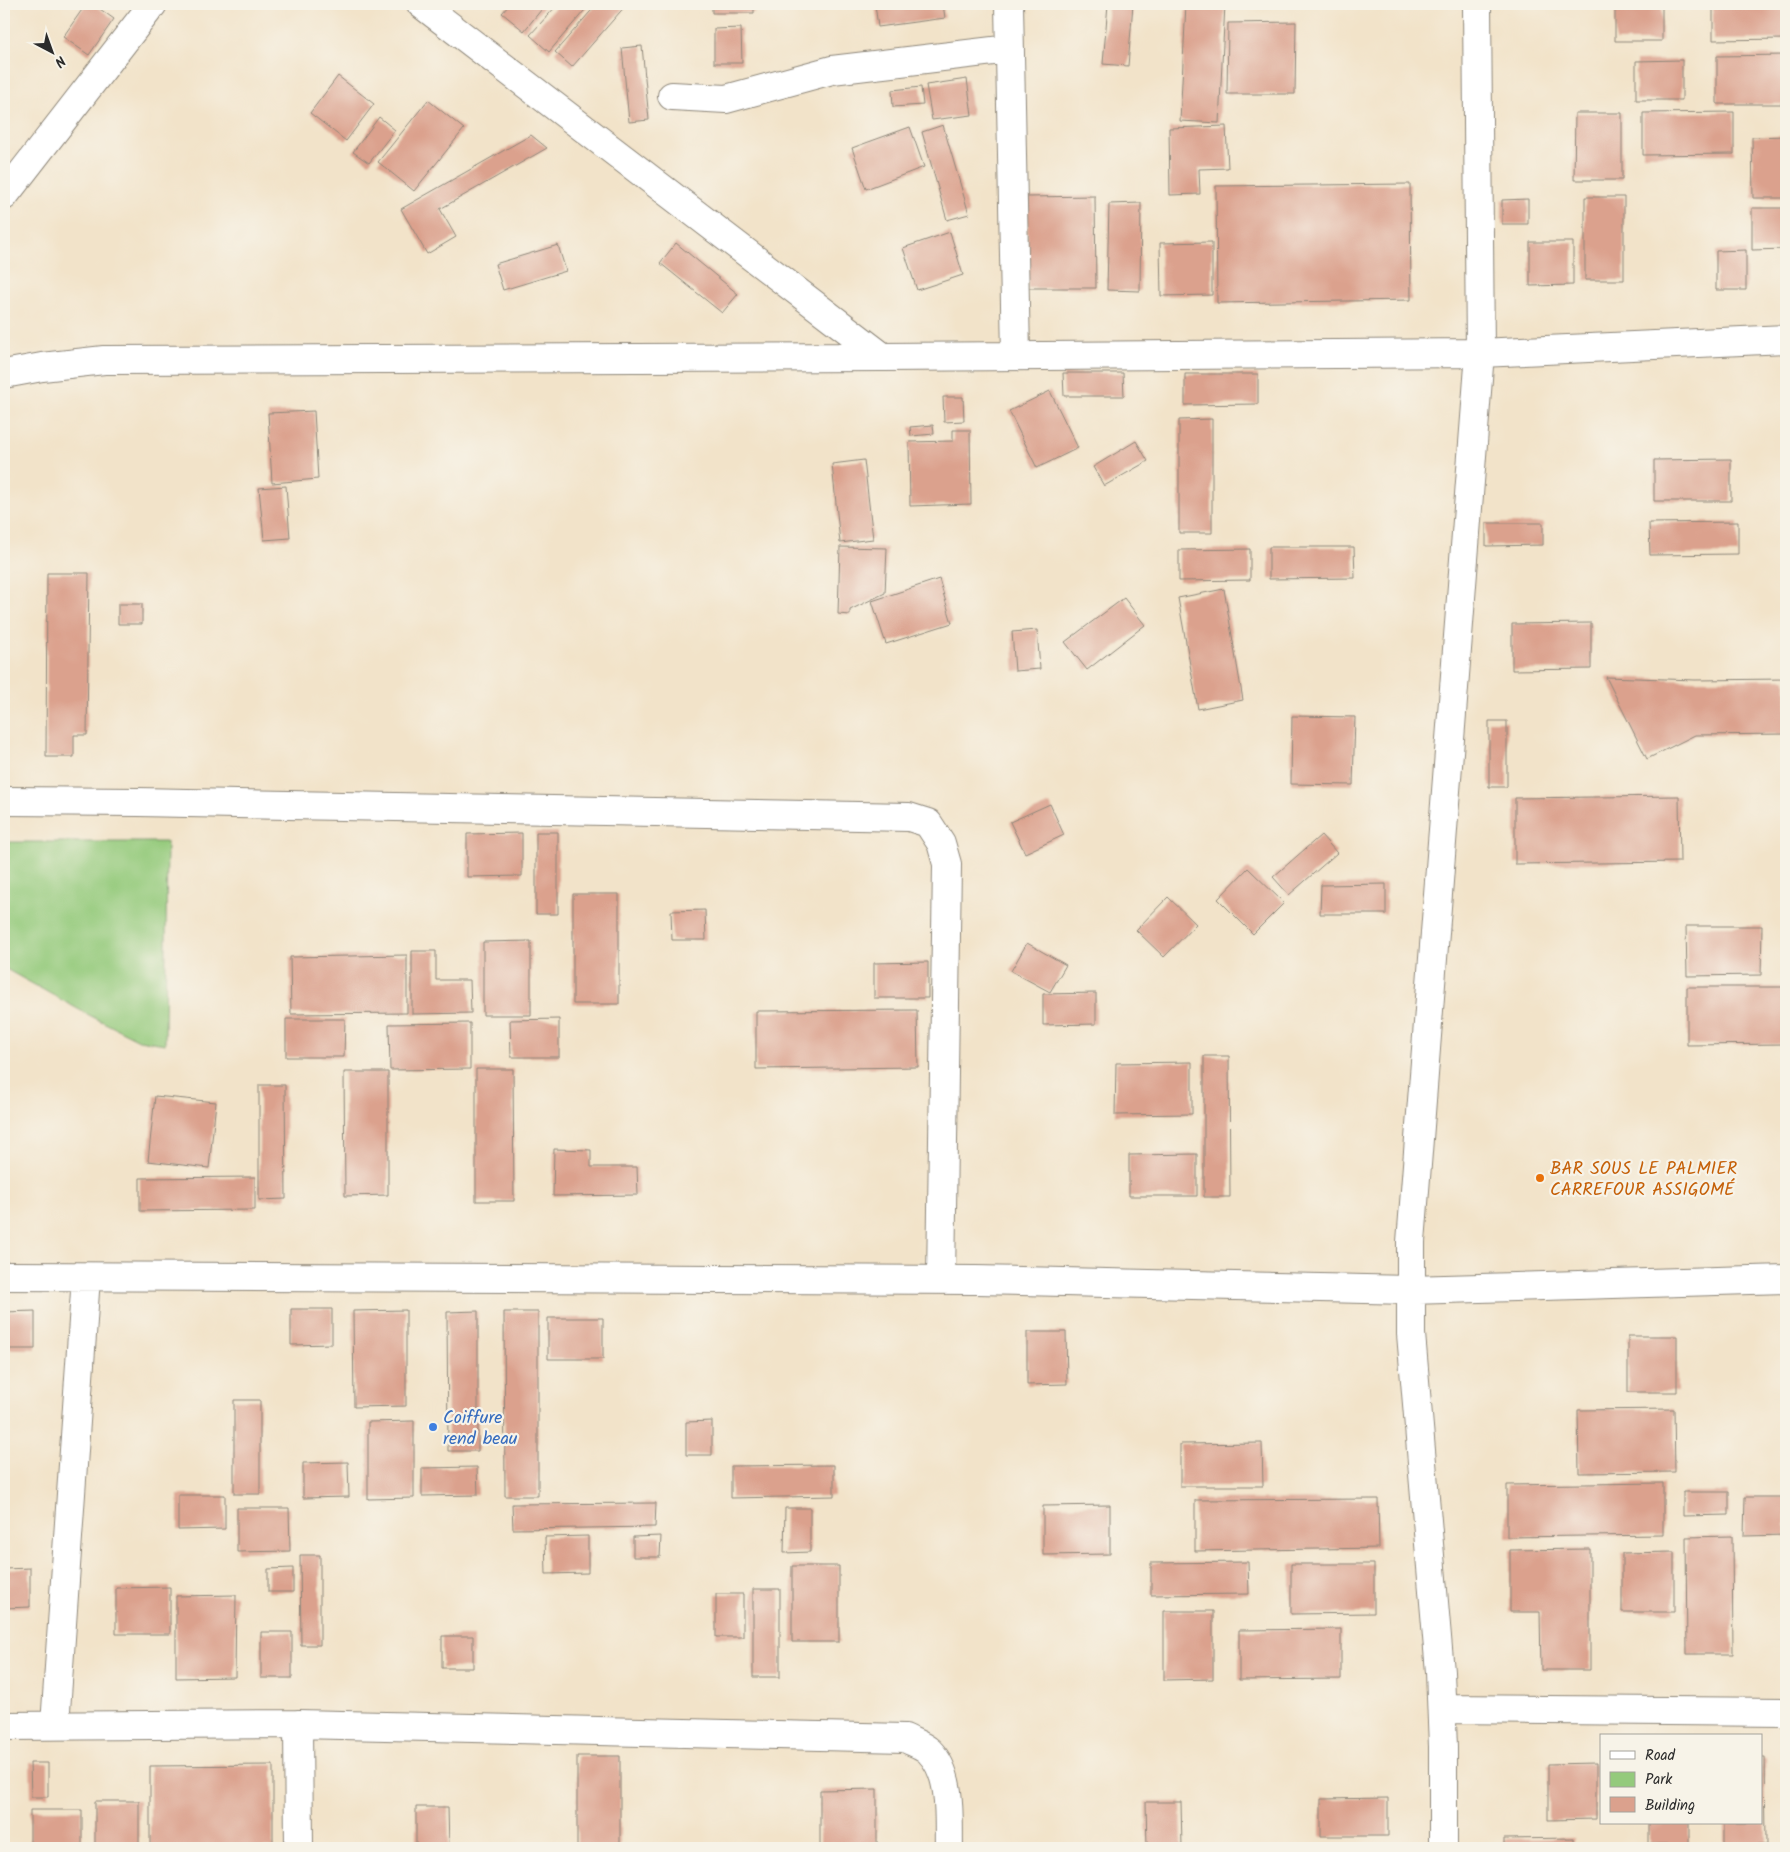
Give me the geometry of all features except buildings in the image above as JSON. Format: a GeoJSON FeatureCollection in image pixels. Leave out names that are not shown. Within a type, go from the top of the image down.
{"type":"FeatureCollection","features":[{"type":"Feature","properties":{"kind":"street"},"geometry":{"type":"LineString","coordinates":[[4,196],[153,4]]}},
{"type":"Feature","properties":{"kind":"street"},"geometry":{"type":"LineString","coordinates":[[421,4],[884,358]]}},
{"type":"Feature","properties":{"kind":"street"},"geometry":{"type":"LineString","coordinates":[[1009,4],[1016,355]]}},
{"type":"Feature","properties":{"kind":"street"},"geometry":{"type":"LineString","coordinates":[[1443,1848],[1442,1709],[1411,1334],[1410,1290],[1411,1242],[1480,353],[1477,4]]}},
{"type":"Feature","properties":{"kind":"street"},"geometry":{"type":"LineString","coordinates":[[672,96],[726,99],[832,70],[1010,49]]}},
{"type":"Feature","properties":{"kind":"street"},"geometry":{"type":"LineString","coordinates":[[4,374],[42,367],[104,360],[884,358],[1016,355],[1480,353],[1786,339]]}},
{"type":"Feature","properties":{"kind":"street"},"geometry":{"type":"LineString","coordinates":[[4,801],[909,817],[928,823],[941,843],[947,864],[941,1280]]}},
{"type":"Feature","properties":{"kind":"street"},"geometry":{"type":"LineString","coordinates":[[4,1276],[941,1280],[1410,1290],[1786,1279]]}},
{"type":"Feature","properties":{"kind":"street"},"geometry":{"type":"LineString","coordinates":[[55,1725],[86,1277]]}},
{"type":"Feature","properties":{"kind":"street"},"geometry":{"type":"LineString","coordinates":[[1442,1709],[1786,1712]]}},
{"type":"Feature","properties":{"kind":"street"},"geometry":{"type":"LineString","coordinates":[[298,1724],[299,1848]]}},
{"type":"Feature","properties":{"kind":"street"},"geometry":{"type":"LineString","coordinates":[[4,1726],[298,1724],[905,1738],[929,1750],[942,1770],[947,1789],[949,1848]]}},
{"type":"Feature","properties":{"kind":"green space"},"geometry":{"type":"Polygon","coordinates":[[[4,842],[167,842],[165,1044],[139,1040],[85,1013],[4,968],[4,842]]]}},
{"type":"Feature","properties":{"kind":"place","name":"BAR SOUS LE PALMIER CARREFOUR ASSIGOMÉ"},"geometry":{"type":"Point","coordinates":[1540,1178]}},
{"type":"Feature","properties":{"kind":"place","name":"Coiffure rend beau"},"geometry":{"type":"Point","coordinates":[433,1427]}}]}
